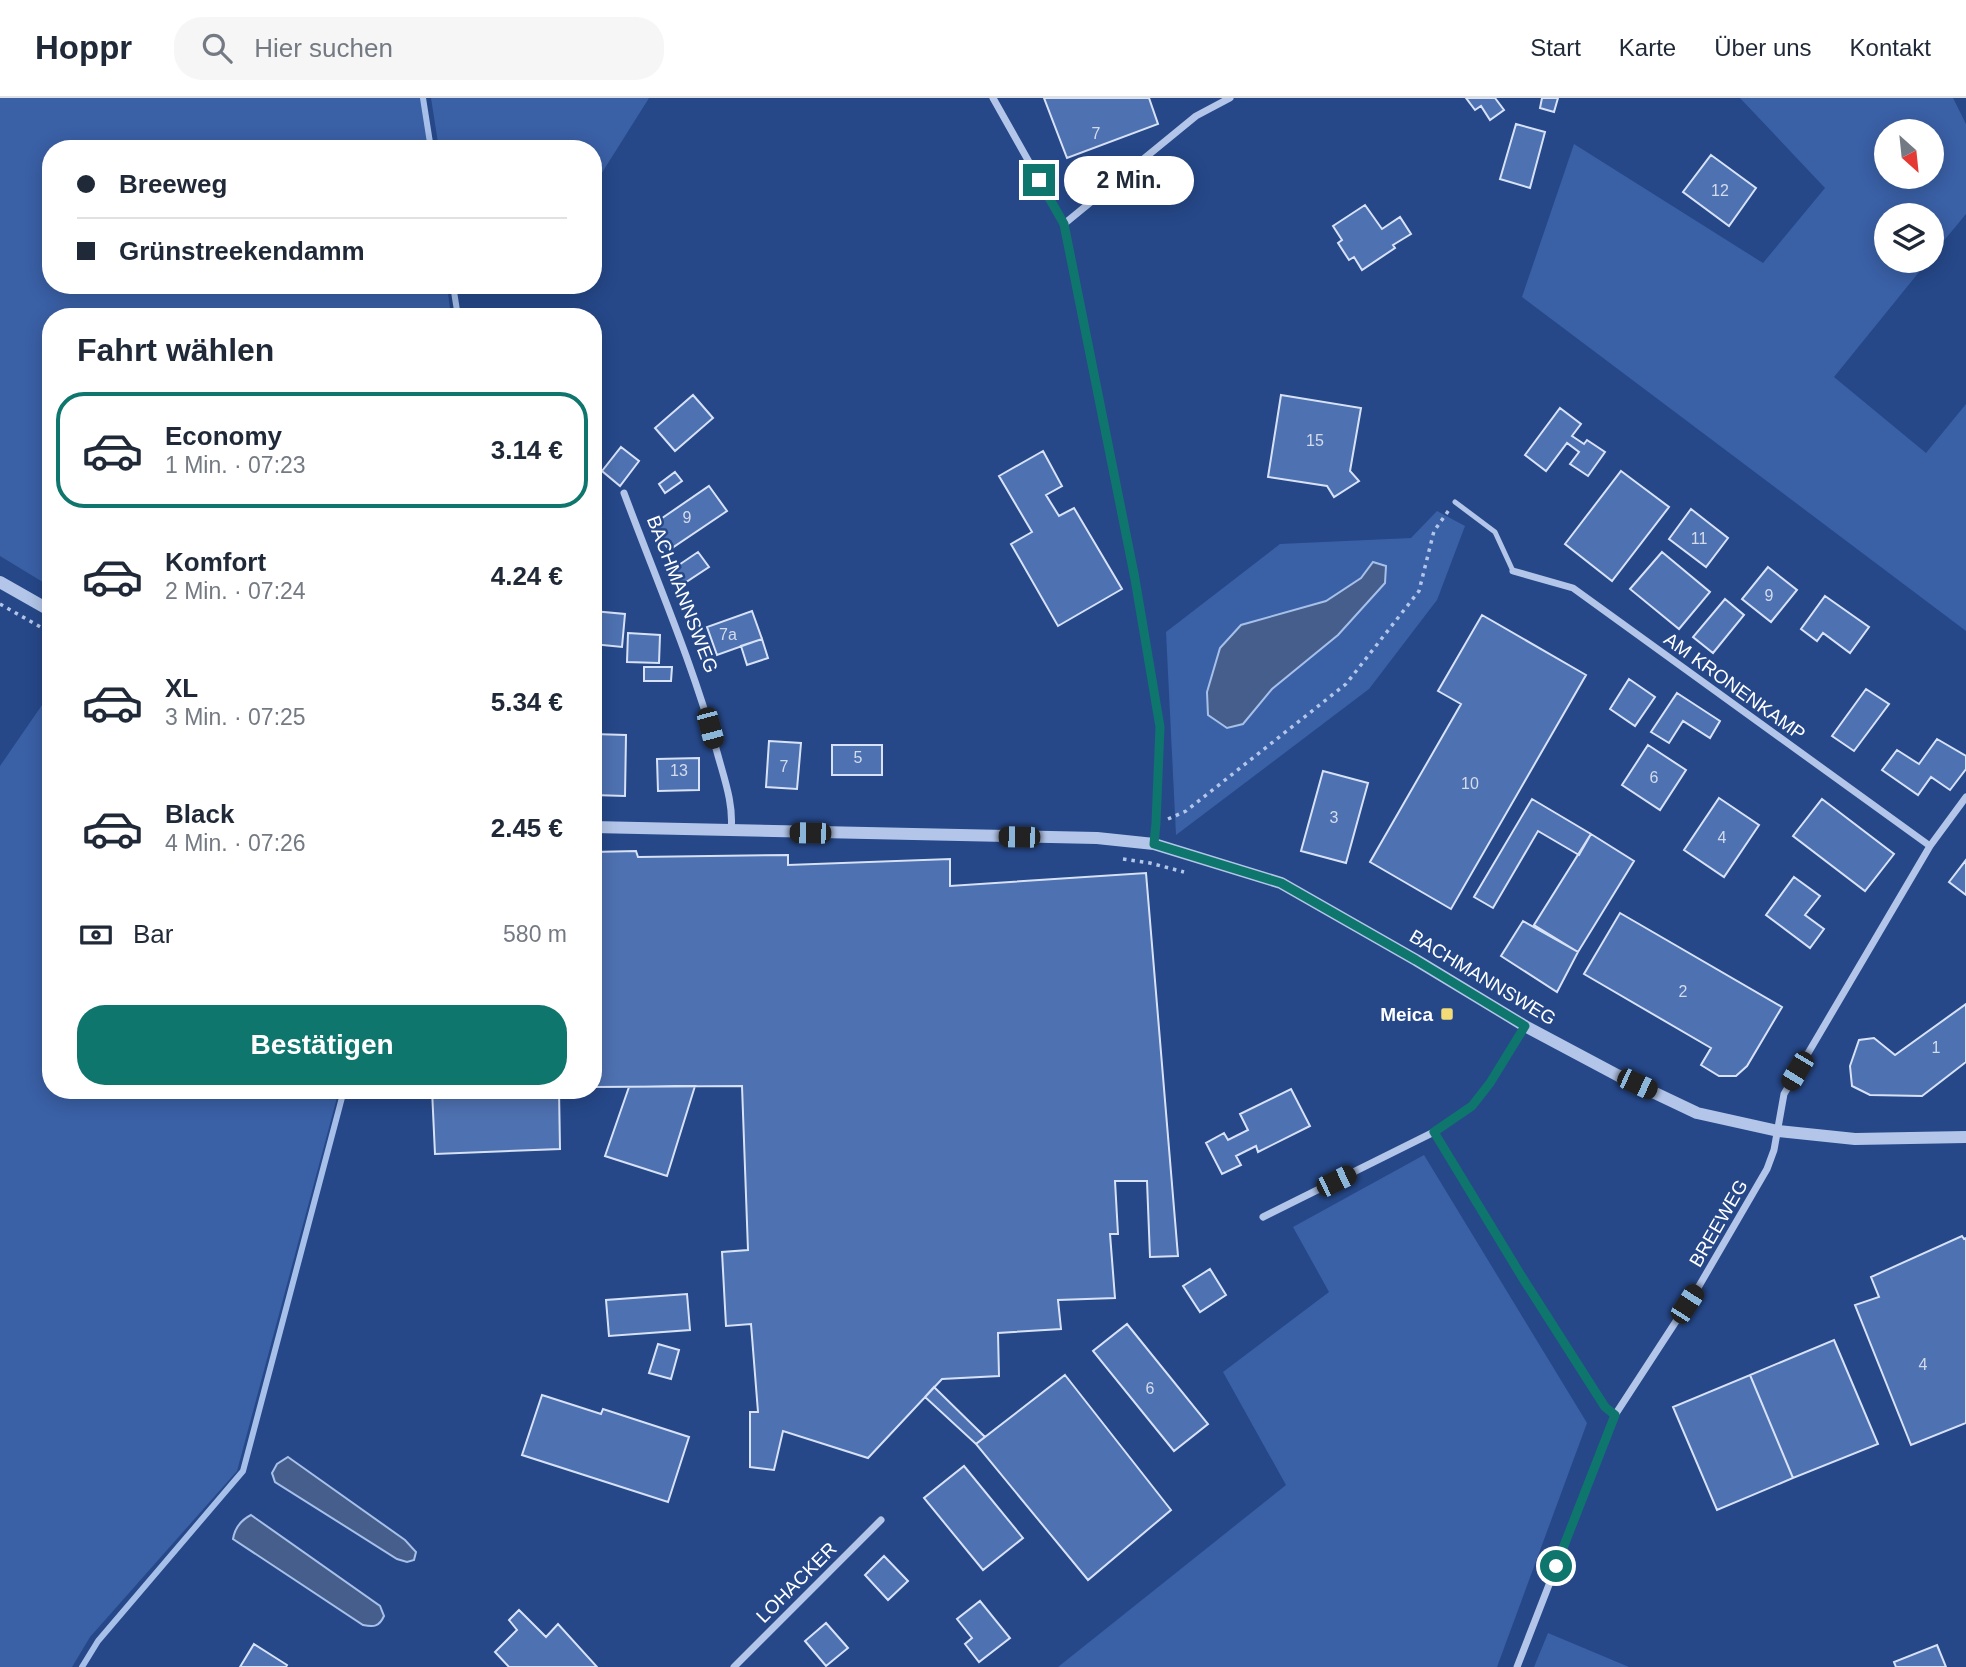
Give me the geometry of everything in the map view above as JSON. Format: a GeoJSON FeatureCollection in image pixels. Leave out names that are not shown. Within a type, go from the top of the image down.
{"type":"FeatureCollection","features":[{"type":"Feature","properties":{"kind":"street"},"geometry":{"type":"LineString","coordinates":[[993,98],[1064,224],[1135,579],[1160,727],[1154,844]]}},
{"type":"Feature","properties":{"kind":"street"},"geometry":{"type":"LineString","coordinates":[[1064,224],[1196,116],[1230,98]]}},
{"type":"Feature","properties":{"kind":"street","name":"BACHMANNSWEG"},"geometry":{"type":"LineString","coordinates":[[624,493],[705,707],[727,789],[732,818],[731,831]]}},
{"type":"Feature","properties":{"kind":"street","name":"AM KRONENKAMP"},"geometry":{"type":"LineString","coordinates":[[1513,571],[1573,588],[1930,846]]}},
{"type":"Feature","properties":{"kind":"street"},"geometry":{"type":"LineString","coordinates":[[0,582],[42,606]]}},
{"type":"Feature","properties":{"kind":"street"},"geometry":{"type":"LineString","coordinates":[[1777,1131],[1784,1094],[1930,846],[1966,797]]}},
{"type":"Feature","properties":{"kind":"street","name":"BACHMANNSWEG"},"geometry":{"type":"LineString","coordinates":[[602,827],[1097,838],[1154,844],[1281,883],[1525,1026],[1616,1075],[1697,1113],[1777,1131],[1855,1139],[1966,1137]]}},
{"type":"Feature","properties":{"kind":"street"},"geometry":{"type":"LineString","coordinates":[[1262,1217],[1434,1132],[1472,1106],[1490,1083],[1525,1026]]}},
{"type":"Feature","properties":{"kind":"street","name":"BREEWEG"},"geometry":{"type":"LineString","coordinates":[[1517,1667],[1615,1415],[1699,1286],[1762,1179],[1774,1150],[1777,1131]]}},
{"type":"Feature","properties":{"kind":"street","name":"LOHACKER"},"geometry":{"type":"LineString","coordinates":[[734,1667],[881,1520]]}},
{"type":"Feature","properties":{"kind":"lane"},"geometry":{"type":"LineString","coordinates":[[1455,502],[1494,532],[1513,571]]}},
{"type":"Feature","properties":{"kind":"lane"},"geometry":{"type":"LineString","coordinates":[[1434,1132],[1605,1407],[1615,1415]]}},
{"type":"Feature","properties":{"kind":"path"},"geometry":{"type":"LineString","coordinates":[[1156,823],[1186,811],[1346,684],[1419,591],[1434,531],[1455,502]]}},
{"type":"Feature","properties":{"kind":"path"},"geometry":{"type":"LineString","coordinates":[[0,604],[42,629]]}},
{"type":"Feature","properties":{"kind":"shaded area"},"geometry":{"type":"Polygon","coordinates":[[[0,98],[422,98],[428,140],[42,140],[42,294],[448,294],[450,308],[42,308],[42,582],[0,556],[0,98]]]}},
{"type":"Feature","properties":{"kind":"shaded area"},"geometry":{"type":"Polygon","coordinates":[[[431,98],[649,98],[602,173],[602,140],[438,140],[431,98]]]}},
{"type":"Feature","properties":{"kind":"shaded area"},"geometry":{"type":"Polygon","coordinates":[[[1740,98],[1953,98],[1966,124],[1966,214],[1944,241],[1944,203],[1874,203],[1874,273],[1918,273],[1834,377],[1926,453],[1966,404],[1966,631],[1522,297],[1574,144],[1763,263],[1825,188],[1740,98]]]}},
{"type":"Feature","properties":{"kind":"shaded area"},"geometry":{"type":"Polygon","coordinates":[[[1437,511],[1465,526],[1437,600],[1369,689],[1176,835],[1166,632],[1280,544],[1411,538],[1437,511]]]}},
{"type":"Feature","properties":{"kind":"shaded area"},"geometry":{"type":"Polygon","coordinates":[[[1373,562],[1386,566],[1385,583],[1338,635],[1272,689],[1243,724],[1227,728],[1208,715],[1207,692],[1220,648],[1241,625],[1326,601],[1361,578],[1373,562]]]}},
{"type":"Feature","properties":{"kind":"shaded area"},"geometry":{"type":"Polygon","coordinates":[[[42,705],[42,1099],[337,1099],[237,1471],[90,1637],[72,1667],[0,1667],[0,766],[42,705]]]}},
{"type":"Feature","properties":{"kind":"shaded area"},"geometry":{"type":"Polygon","coordinates":[[[1424,1155],[1587,1423],[1497,1667],[1058,1667],[1286,1485],[1223,1372],[1329,1292],[1293,1227],[1424,1155]]]}},
{"type":"Feature","properties":{"kind":"shaded area"},"geometry":{"type":"Polygon","coordinates":[[[288,1457],[405,1540],[416,1552],[414,1560],[407,1562],[397,1559],[275,1482],[272,1473],[277,1464],[288,1457]]]}},
{"type":"Feature","properties":{"kind":"shaded area"},"geometry":{"type":"Polygon","coordinates":[[[251,1515],[380,1606],[384,1616],[380,1622],[373,1626],[363,1625],[233,1539],[239,1524],[251,1515]]]}},
{"type":"Feature","properties":{"kind":"shaded area"},"geometry":{"type":"Polygon","coordinates":[[[1548,1633],[1629,1667],[1534,1667],[1548,1633]]]}},
{"type":"Feature","properties":{"kind":"building"},"geometry":{"type":"Polygon","coordinates":[[[1044,98],[1149,98],[1158,124],[1067,158],[1044,98]]]}},
{"type":"Feature","properties":{"kind":"building"},"geometry":{"type":"Polygon","coordinates":[[[1466,98],[1495,98],[1504,110],[1490,120],[1481,106],[1475,110],[1466,98]]]}},
{"type":"Feature","properties":{"kind":"building"},"geometry":{"type":"Polygon","coordinates":[[[1542,98],[1558,98],[1554,112],[1540,108],[1542,98]]]}},
{"type":"Feature","properties":{"kind":"building"},"geometry":{"type":"Polygon","coordinates":[[[1516,124],[1545,132],[1530,188],[1500,179],[1516,124]]]}},
{"type":"Feature","properties":{"kind":"building"},"geometry":{"type":"Polygon","coordinates":[[[1711,155],[1756,188],[1729,226],[1683,192],[1711,155]]]}},
{"type":"Feature","properties":{"kind":"building"},"geometry":{"type":"Polygon","coordinates":[[[1365,205],[1382,229],[1400,217],[1411,234],[1362,270],[1354,257],[1349,260],[1338,243],[1342,240],[1333,226],[1365,205]]]}},
{"type":"Feature","properties":{"kind":"building"},"geometry":{"type":"Polygon","coordinates":[[[693,395],[713,418],[675,451],[655,428],[693,395]]]}},
{"type":"Feature","properties":{"kind":"building"},"geometry":{"type":"Polygon","coordinates":[[[1281,395],[1361,408],[1350,471],[1359,481],[1334,497],[1327,486],[1268,477],[1281,395]]]}},
{"type":"Feature","properties":{"kind":"building"},"geometry":{"type":"Polygon","coordinates":[[[1560,408],[1581,424],[1572,436],[1584,444],[1587,440],[1605,452],[1588,476],[1570,464],[1579,452],[1567,443],[1546,471],[1525,455],[1560,408]]]}},
{"type":"Feature","properties":{"kind":"building"},"geometry":{"type":"Polygon","coordinates":[[[621,447],[639,461],[620,486],[602,471],[621,447]]]}},
{"type":"Feature","properties":{"kind":"building"},"geometry":{"type":"Polygon","coordinates":[[[1043,451],[1062,486],[1046,495],[1059,516],[1074,508],[1122,589],[1058,626],[1011,544],[1032,532],[999,476],[1043,451]]]}},
{"type":"Feature","properties":{"kind":"building"},"geometry":{"type":"Polygon","coordinates":[[[1621,471],[1669,507],[1612,581],[1565,544],[1621,471]]]}},
{"type":"Feature","properties":{"kind":"building"},"geometry":{"type":"Polygon","coordinates":[[[675,472],[682,481],[665,493],[659,484],[675,472]]]}},
{"type":"Feature","properties":{"kind":"building"},"geometry":{"type":"Polygon","coordinates":[[[709,486],[727,511],[669,550],[652,525],[709,486]]]}},
{"type":"Feature","properties":{"kind":"building"},"geometry":{"type":"Polygon","coordinates":[[[1691,509],[1728,538],[1706,567],[1669,539],[1691,509]]]}},
{"type":"Feature","properties":{"kind":"building"},"geometry":{"type":"Polygon","coordinates":[[[698,552],[709,567],[677,588],[667,573],[698,552]]]}},
{"type":"Feature","properties":{"kind":"building"},"geometry":{"type":"Polygon","coordinates":[[[1662,552],[1710,592],[1679,629],[1630,589],[1662,552]]]}},
{"type":"Feature","properties":{"kind":"building"},"geometry":{"type":"Polygon","coordinates":[[[1768,567],[1797,590],[1771,622],[1742,599],[1768,567]]]}},
{"type":"Feature","properties":{"kind":"building"},"geometry":{"type":"Polygon","coordinates":[[[1825,596],[1869,627],[1850,653],[1823,633],[1817,641],[1801,629],[1825,596]]]}},
{"type":"Feature","properties":{"kind":"building"},"geometry":{"type":"Polygon","coordinates":[[[1725,599],[1744,615],[1713,653],[1693,637],[1725,599]]]}},
{"type":"Feature","properties":{"kind":"building"},"geometry":{"type":"Polygon","coordinates":[[[752,611],[762,639],[717,655],[707,627],[752,611]]]}},
{"type":"Feature","properties":{"kind":"building"},"geometry":{"type":"Polygon","coordinates":[[[602,612],[625,614],[622,647],[602,645],[602,612]]]}},
{"type":"Feature","properties":{"kind":"building"},"geometry":{"type":"Polygon","coordinates":[[[1482,615],[1586,675],[1451,909],[1370,862],[1461,704],[1438,691],[1482,615]]]}},
{"type":"Feature","properties":{"kind":"building"},"geometry":{"type":"Polygon","coordinates":[[[628,633],[660,635],[659,663],[627,662],[628,633]]]}},
{"type":"Feature","properties":{"kind":"building"},"geometry":{"type":"Polygon","coordinates":[[[762,639],[768,658],[747,665],[741,646],[762,639]]]}},
{"type":"Feature","properties":{"kind":"building"},"geometry":{"type":"Polygon","coordinates":[[[644,667],[672,667],[671,681],[644,681],[644,667]]]}},
{"type":"Feature","properties":{"kind":"building"},"geometry":{"type":"Polygon","coordinates":[[[1629,679],[1655,697],[1635,726],[1610,709],[1629,679]]]}},
{"type":"Feature","properties":{"kind":"building"},"geometry":{"type":"Polygon","coordinates":[[[1866,689],[1889,704],[1854,751],[1832,736],[1866,689]]]}},
{"type":"Feature","properties":{"kind":"building"},"geometry":{"type":"Polygon","coordinates":[[[1677,693],[1720,721],[1710,738],[1683,721],[1669,743],[1651,732],[1677,693]]]}},
{"type":"Feature","properties":{"kind":"building"},"geometry":{"type":"Polygon","coordinates":[[[602,734],[626,735],[625,796],[602,795],[602,734]]]}},
{"type":"Feature","properties":{"kind":"building"},"geometry":{"type":"Polygon","coordinates":[[[1937,739],[1966,756],[1966,769],[1950,790],[1931,777],[1918,795],[1882,770],[1897,750],[1919,764],[1937,739]]]}},
{"type":"Feature","properties":{"kind":"building"},"geometry":{"type":"Polygon","coordinates":[[[769,741],[801,743],[797,789],[766,787],[769,741]]]}},
{"type":"Feature","properties":{"kind":"building"},"geometry":{"type":"Polygon","coordinates":[[[832,745],[882,745],[882,775],[832,775],[832,745]]]}},
{"type":"Feature","properties":{"kind":"building"},"geometry":{"type":"Polygon","coordinates":[[[1648,745],[1686,770],[1660,810],[1622,785],[1648,745]]]}},
{"type":"Feature","properties":{"kind":"building"},"geometry":{"type":"Polygon","coordinates":[[[699,758],[699,790],[658,791],[657,759],[699,758]]]}},
{"type":"Feature","properties":{"kind":"building"},"geometry":{"type":"Polygon","coordinates":[[[1323,771],[1368,783],[1346,863],[1301,851],[1323,771]]]}},
{"type":"Feature","properties":{"kind":"building"},"geometry":{"type":"Polygon","coordinates":[[[1719,798],[1759,825],[1724,877],[1684,850],[1719,798]]]}},
{"type":"Feature","properties":{"kind":"building"},"geometry":{"type":"Polygon","coordinates":[[[1532,799],[1591,834],[1579,855],[1538,831],[1493,908],[1474,897],[1532,799]]]}},
{"type":"Feature","properties":{"kind":"building"},"geometry":{"type":"Polygon","coordinates":[[[1822,799],[1894,854],[1865,891],[1793,836],[1822,799]]]}},
{"type":"Feature","properties":{"kind":"building"},"geometry":{"type":"Polygon","coordinates":[[[1591,834],[1634,861],[1578,952],[1534,925],[1591,834]]]}},
{"type":"Feature","properties":{"kind":"building"},"geometry":{"type":"Polygon","coordinates":[[[636,851],[638,857],[788,855],[788,865],[950,859],[950,886],[1146,873],[1178,1256],[1150,1257],[1147,1181],[1115,1181],[1118,1234],[1110,1234],[1115,1298],[1058,1300],[1061,1329],[998,1333],[999,1376],[942,1379],[868,1458],[783,1431],[774,1470],[750,1467],[750,1412],[758,1412],[751,1324],[726,1326],[722,1252],[748,1250],[742,1086],[602,1087],[602,852],[636,851]]]}},
{"type":"Feature","properties":{"kind":"building"},"geometry":{"type":"Polygon","coordinates":[[[1966,860],[1966,895],[1949,882],[1966,860]]]}},
{"type":"Feature","properties":{"kind":"building"},"geometry":{"type":"Polygon","coordinates":[[[1794,877],[1820,896],[1805,915],[1824,929],[1810,948],[1766,915],[1794,877]]]}},
{"type":"Feature","properties":{"kind":"building"},"geometry":{"type":"Polygon","coordinates":[[[1620,913],[1782,1007],[1747,1066],[1736,1076],[1719,1076],[1701,1065],[1711,1048],[1584,974],[1620,913]]]}},
{"type":"Feature","properties":{"kind":"building"},"geometry":{"type":"Polygon","coordinates":[[[1523,921],[1578,952],[1557,992],[1501,956],[1523,921]]]}},
{"type":"Feature","properties":{"kind":"building"},"geometry":{"type":"Polygon","coordinates":[[[1966,1004],[1966,1062],[1922,1096],[1870,1095],[1852,1086],[1850,1066],[1859,1040],[1874,1038],[1895,1055],[1966,1004]]]}},
{"type":"Feature","properties":{"kind":"building"},"geometry":{"type":"Polygon","coordinates":[[[695,1086],[667,1176],[605,1156],[629,1087],[695,1086]]]}},
{"type":"Feature","properties":{"kind":"building"},"geometry":{"type":"Polygon","coordinates":[[[1291,1089],[1310,1126],[1258,1152],[1256,1146],[1236,1156],[1241,1165],[1222,1174],[1206,1143],[1224,1133],[1228,1140],[1248,1130],[1240,1114],[1291,1089]]]}},
{"type":"Feature","properties":{"kind":"building"},"geometry":{"type":"Polygon","coordinates":[[[432,1099],[559,1099],[560,1149],[435,1154],[432,1099]]]}},
{"type":"Feature","properties":{"kind":"building"},"geometry":{"type":"Polygon","coordinates":[[[1962,1236],[1966,1238],[1966,1423],[1911,1445],[1855,1305],[1879,1297],[1871,1277],[1962,1236]]]}},
{"type":"Feature","properties":{"kind":"building"},"geometry":{"type":"Polygon","coordinates":[[[1210,1269],[1226,1295],[1200,1312],[1183,1286],[1210,1269]]]}},
{"type":"Feature","properties":{"kind":"building"},"geometry":{"type":"Polygon","coordinates":[[[687,1294],[690,1330],[609,1336],[606,1300],[687,1294]]]}},
{"type":"Feature","properties":{"kind":"building"},"geometry":{"type":"Polygon","coordinates":[[[1127,1324],[1208,1424],[1174,1451],[1093,1351],[1127,1324]]]}},
{"type":"Feature","properties":{"kind":"building"},"geometry":{"type":"Polygon","coordinates":[[[1834,1340],[1878,1444],[1793,1478],[1750,1375],[1834,1340]]]}},
{"type":"Feature","properties":{"kind":"building"},"geometry":{"type":"Polygon","coordinates":[[[658,1344],[679,1350],[671,1379],[649,1373],[658,1344]]]}},
{"type":"Feature","properties":{"kind":"building"},"geometry":{"type":"Polygon","coordinates":[[[1065,1375],[1171,1510],[1088,1580],[976,1444],[1065,1375]]]}},
{"type":"Feature","properties":{"kind":"building"},"geometry":{"type":"Polygon","coordinates":[[[1750,1375],[1793,1478],[1717,1510],[1673,1407],[1750,1375]]]}},
{"type":"Feature","properties":{"kind":"building"},"geometry":{"type":"Polygon","coordinates":[[[934,1387],[985,1437],[976,1444],[925,1397],[934,1387]]]}},
{"type":"Feature","properties":{"kind":"building"},"geometry":{"type":"Polygon","coordinates":[[[542,1395],[601,1414],[603,1409],[689,1437],[668,1502],[522,1455],[542,1395]]]}},
{"type":"Feature","properties":{"kind":"building"},"geometry":{"type":"Polygon","coordinates":[[[964,1466],[1023,1538],[983,1570],[924,1498],[964,1466]]]}},
{"type":"Feature","properties":{"kind":"building"},"geometry":{"type":"Polygon","coordinates":[[[884,1556],[908,1581],[888,1600],[865,1575],[884,1556]]]}},
{"type":"Feature","properties":{"kind":"building"},"geometry":{"type":"Polygon","coordinates":[[[980,1601],[1010,1638],[979,1662],[965,1644],[972,1638],[957,1619],[980,1601]]]}},
{"type":"Feature","properties":{"kind":"building"},"geometry":{"type":"Polygon","coordinates":[[[519,1610],[546,1637],[558,1624],[597,1667],[509,1667],[495,1652],[517,1630],[509,1620],[519,1610]]]}},
{"type":"Feature","properties":{"kind":"building"},"geometry":{"type":"Polygon","coordinates":[[[826,1623],[848,1648],[826,1666],[805,1641],[826,1623]]]}},
{"type":"Feature","properties":{"kind":"building"},"geometry":{"type":"Polygon","coordinates":[[[254,1644],[287,1665],[286,1667],[240,1667],[254,1644]]]}},
{"type":"Feature","properties":{"kind":"building"},"geometry":{"type":"Polygon","coordinates":[[[1937,1645],[1946,1667],[1896,1667],[1894,1662],[1937,1645]]]}},
{"type":"Feature","properties":{"kind":"waterway"},"geometry":{"type":"LineString","coordinates":[[423,98],[430,140]]}},
{"type":"Feature","properties":{"kind":"waterway"},"geometry":{"type":"LineString","coordinates":[[454,294],[457,308]]}},
{"type":"Feature","properties":{"kind":"waterway"},"geometry":{"type":"LineString","coordinates":[[82,1667],[98,1641],[243,1471],[342,1099]]}},
{"type":"Feature","properties":{"kind":"place","name":"Meica"},"geometry":{"type":"Point","coordinates":[1447,1014]}},
{"type":"Feature","properties":{"kind":"route"},"geometry":{"type":"LineString","coordinates":[[1039,180],[1064,224],[1135,579],[1160,727],[1154,844],[1281,883],[1525,1026],[1490,1083],[1472,1106],[1434,1132],[1605,1407],[1615,1415],[1556,1566]]}}]}
